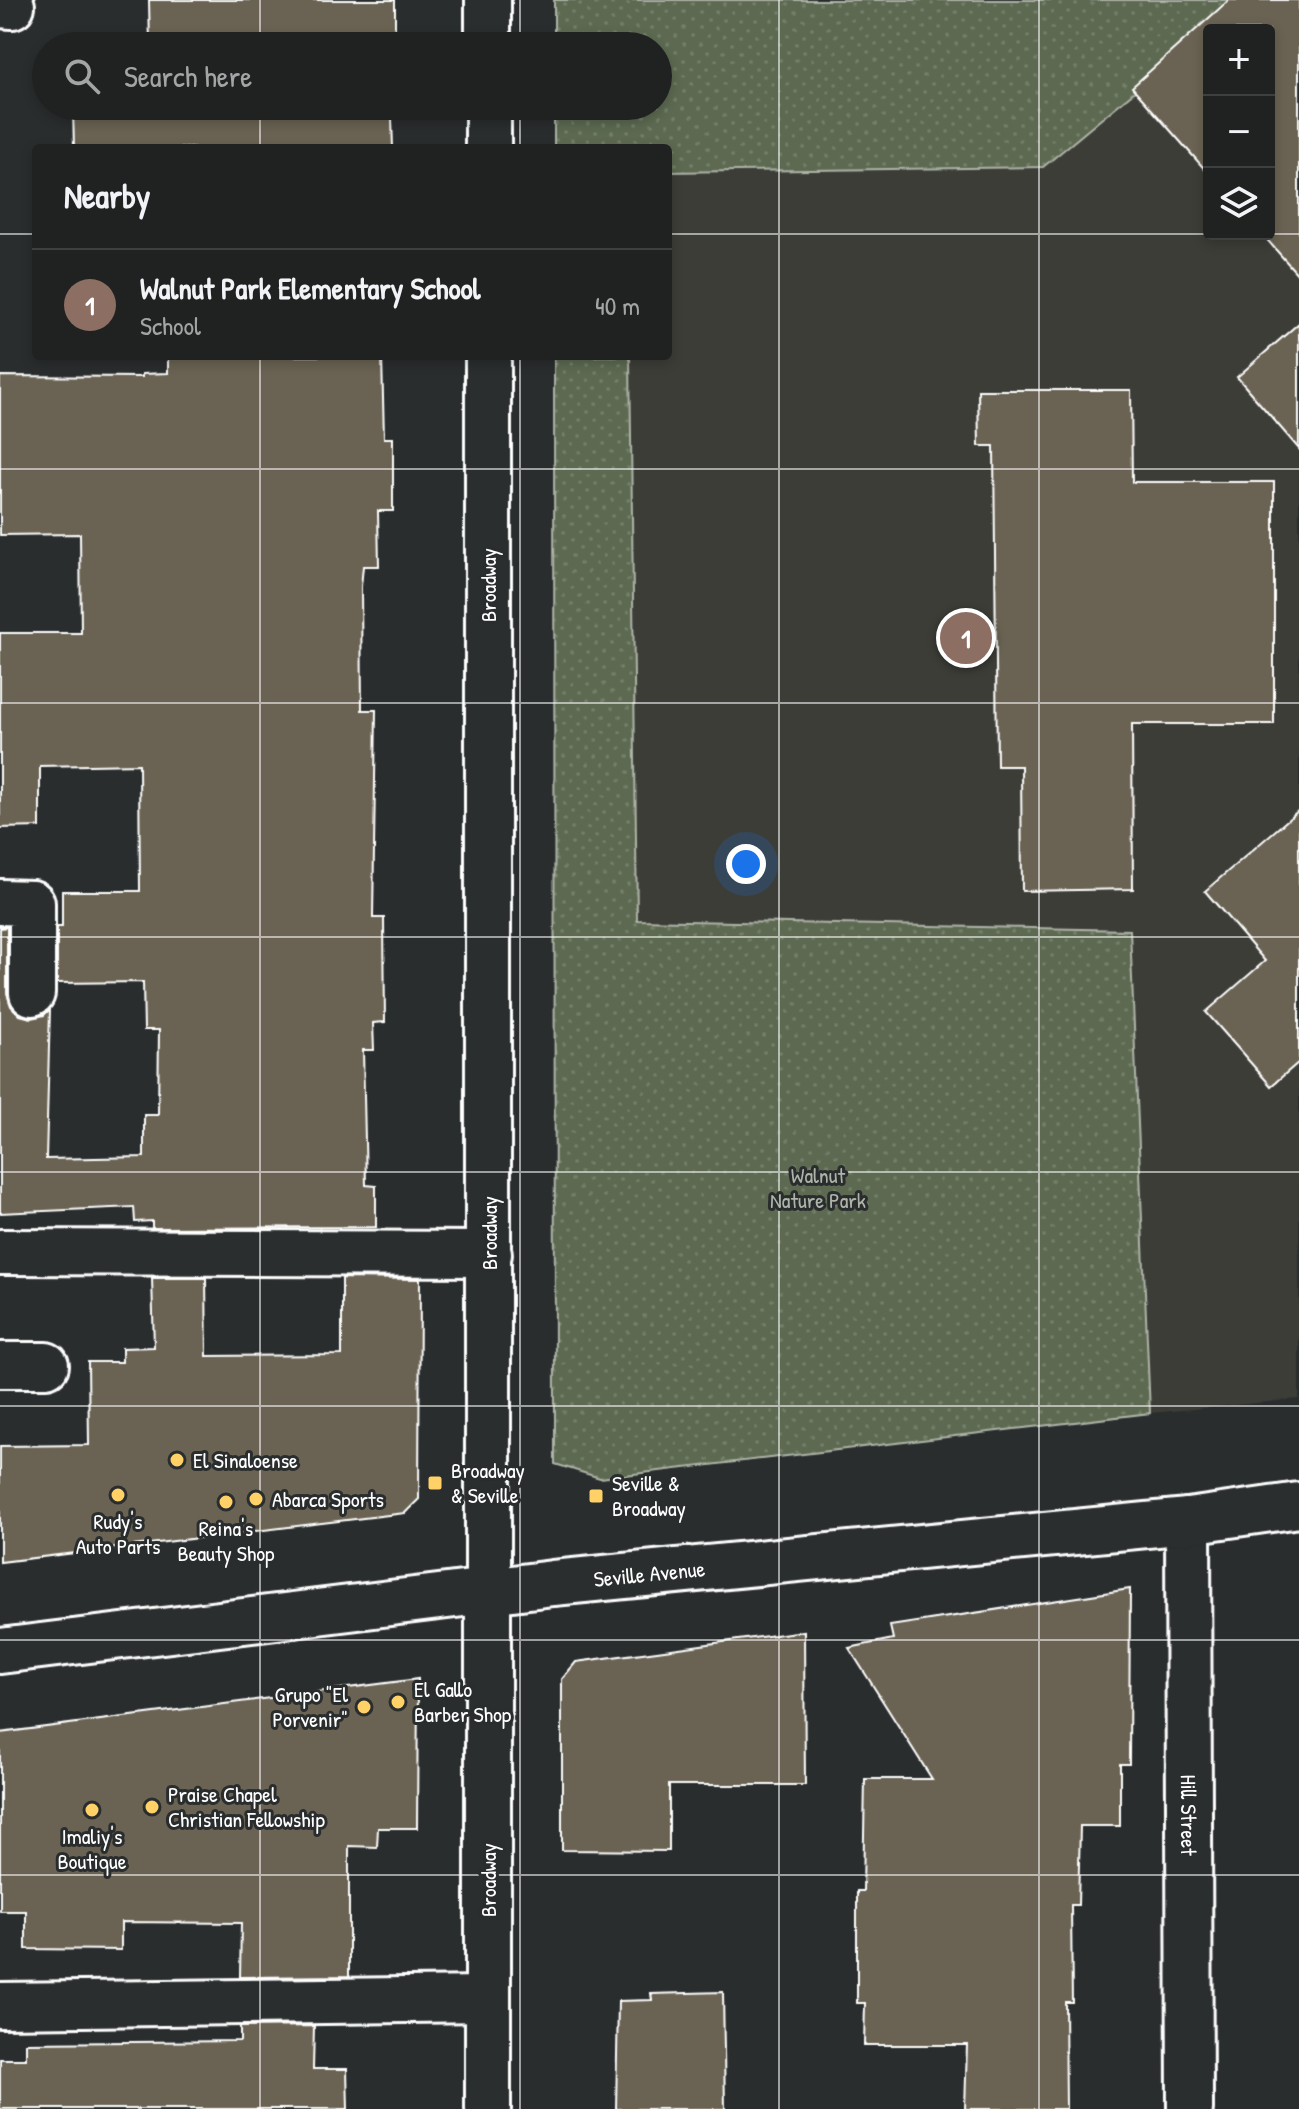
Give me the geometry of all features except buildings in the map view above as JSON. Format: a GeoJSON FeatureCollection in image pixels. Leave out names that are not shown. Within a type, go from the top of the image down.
{"type":"FeatureCollection","features":[{"type":"Feature","properties":{"kind":"street"},"geometry":{"type":"LineString","coordinates":[[488,0],[488,32]]}},
{"type":"Feature","properties":{"kind":"street"},"geometry":{"type":"LineString","coordinates":[[488,120],[488,144]]}},
{"type":"Feature","properties":{"kind":"street","name":"Broadway"},"geometry":{"type":"LineString","coordinates":[[488,360],[488,2109]]}},
{"type":"Feature","properties":{"kind":"street"},"geometry":{"type":"LineString","coordinates":[[0,902],[32,903],[32,993]]}},
{"type":"Feature","properties":{"kind":"street"},"geometry":{"type":"LineString","coordinates":[[0,1252],[489,1254]]}},
{"type":"Feature","properties":{"kind":"street"},"geometry":{"type":"LineString","coordinates":[[0,1365],[46,1365]]}},
{"type":"Feature","properties":{"kind":"street","name":"Seville Avenue"},"geometry":{"type":"LineString","coordinates":[[0,1651],[553,1583],[1188,1521],[1299,1505]]}},
{"type":"Feature","properties":{"kind":"street","name":"Hill Street"},"geometry":{"type":"LineString","coordinates":[[1188,1521],[1190,2109]]}},
{"type":"Feature","properties":{"kind":"street"},"geometry":{"type":"LineString","coordinates":[[0,2005],[488,1999]]}},
{"type":"Feature","properties":{"kind":"shaded area"},"geometry":{"type":"Polygon","coordinates":[[[1245,0],[1299,0],[1299,1399],[1150,1413],[1130,930],[637,921],[630,360],[672,360],[672,172],[1043,167],[1203,35],[1203,240],[1275,240],[1275,24],[1216,24],[1245,0]]]}},
{"type":"Feature","properties":{"kind":"green space"},"geometry":{"type":"Polygon","coordinates":[[[554,0],[1245,0],[1216,24],[1203,24],[1203,35],[1043,167],[672,172],[672,144],[554,144],[554,120],[672,120],[672,32],[554,32],[554,0]]]}},
{"type":"Feature","properties":{"kind":"green space","name":"Walnut Nature Park"},"geometry":{"type":"Polygon","coordinates":[[[554,360],[630,360],[637,920],[1130,930],[1150,1413],[600,1478],[555,1464],[554,360]]]}},
{"type":"Feature","properties":{"kind":"place","name":"Walnut Park Elementary School"},"geometry":{"type":"Point","coordinates":[966,638]}},
{"type":"Feature","properties":{"kind":"place","name":"El Sinaloense"},"geometry":{"type":"Point","coordinates":[177,1460]}},
{"type":"Feature","properties":{"kind":"place","name":"Broadway & Seville"},"geometry":{"type":"Point","coordinates":[435,1483]}},
{"type":"Feature","properties":{"kind":"place","name":"Rudy's Auto Parts"},"geometry":{"type":"Point","coordinates":[118,1495]}},
{"type":"Feature","properties":{"kind":"place","name":"Seville & Broadway"},"geometry":{"type":"Point","coordinates":[596,1496]}},
{"type":"Feature","properties":{"kind":"place","name":"Abarca Sports"},"geometry":{"type":"Point","coordinates":[256,1499]}},
{"type":"Feature","properties":{"kind":"place","name":"Reina's Beauty Shop"},"geometry":{"type":"Point","coordinates":[226,1502]}},
{"type":"Feature","properties":{"kind":"place","name":"El Gallo Barber Shop"},"geometry":{"type":"Point","coordinates":[398,1702]}},
{"type":"Feature","properties":{"kind":"place","name":"Grupo \"El Porvenir\""},"geometry":{"type":"Point","coordinates":[364,1707]}},
{"type":"Feature","properties":{"kind":"place","name":"Praise Chapel Christian Fellowship"},"geometry":{"type":"Point","coordinates":[152,1807]}},
{"type":"Feature","properties":{"kind":"place","name":"Imaliy's Boutique"},"geometry":{"type":"Point","coordinates":[92,1810]}}]}
